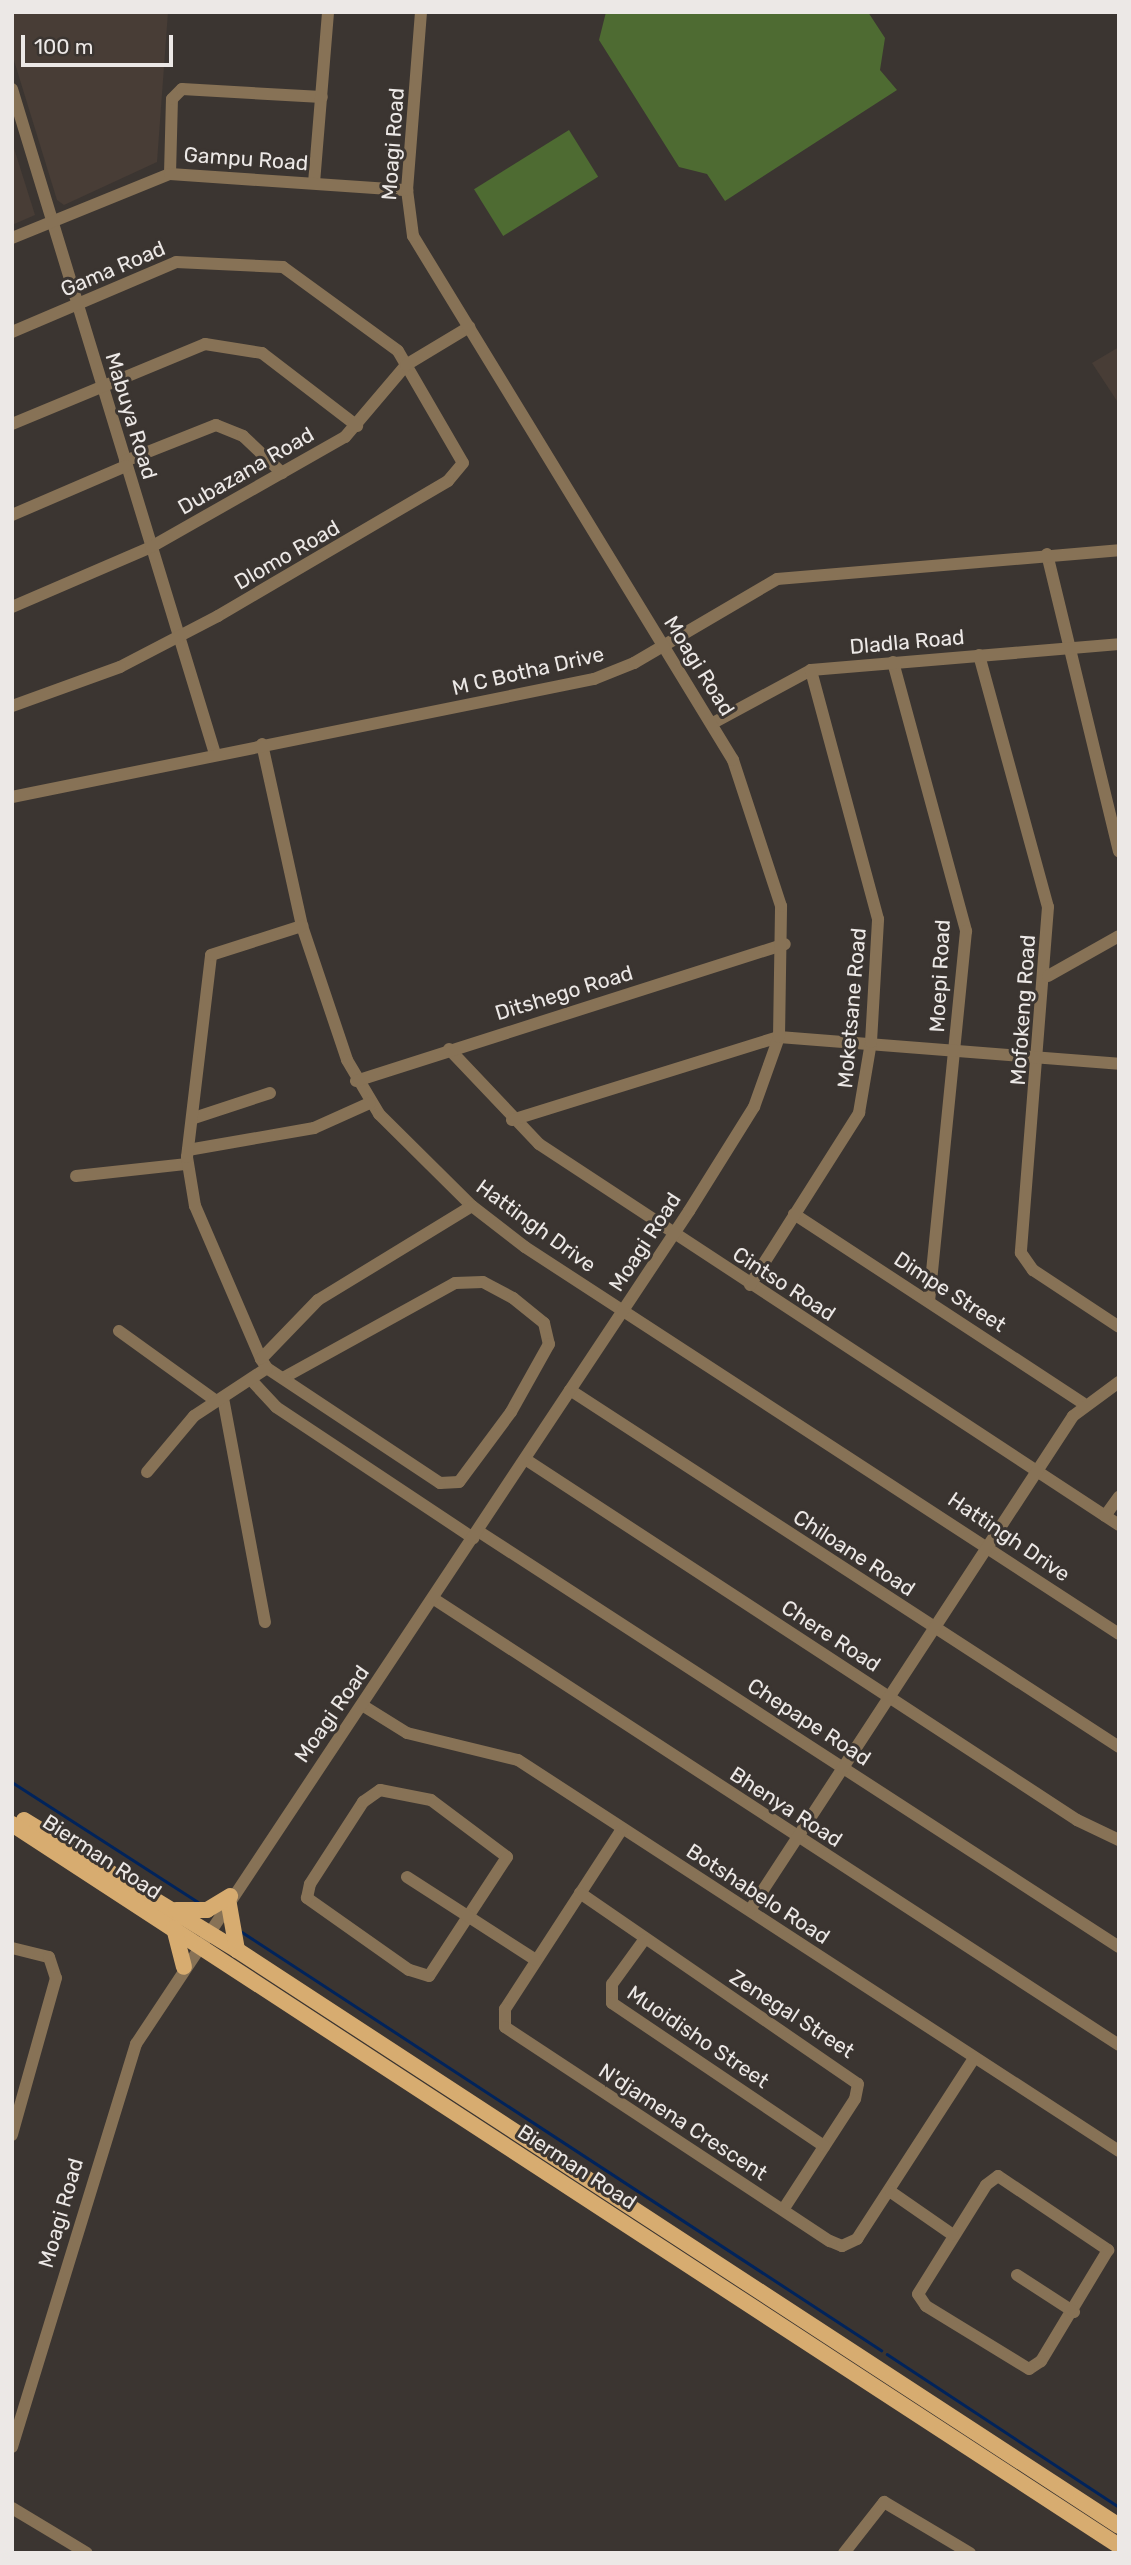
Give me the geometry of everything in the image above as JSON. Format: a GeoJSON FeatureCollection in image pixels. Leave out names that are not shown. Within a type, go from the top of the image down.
{"type":"FeatureCollection","features":[{"type":"Feature","properties":{"kind":"main road","name":"Bierman Road"},"geometry":{"type":"LineString","coordinates":[[12,1815],[173,1909],[202,1938],[1119,2546]]}},
{"type":"Feature","properties":{"kind":"main road","name":"Bierman Road"},"geometry":{"type":"LineString","coordinates":[[12,1824],[174,1928],[237,1950],[1119,2526]]}},
{"type":"Feature","properties":{"kind":"main road"},"geometry":{"type":"LineString","coordinates":[[173,1909],[207,1910],[229,1897],[237,1950]]}},
{"type":"Feature","properties":{"kind":"main road"},"geometry":{"type":"LineString","coordinates":[[174,1928],[184,1967]]}},
{"type":"Feature","properties":{"kind":"street"},"geometry":{"type":"LineString","coordinates":[[314,183],[328,12],[322,12]]}},
{"type":"Feature","properties":{"kind":"street","name":"Moagi Road"},"geometry":{"type":"LineString","coordinates":[[12,2447],[125,2069],[202,1938],[434,1599],[754,1107],[779,1037],[785,944],[764,839],[713,723],[662,646],[413,236],[407,190],[421,12]]}},
{"type":"Feature","properties":{"kind":"street","name":"Mabuya Road"},"geometry":{"type":"LineString","coordinates":[[12,89],[177,638],[215,754]]}},
{"type":"Feature","properties":{"kind":"street"},"geometry":{"type":"LineString","coordinates":[[170,174],[172,99],[182,89],[322,97]]}},
{"type":"Feature","properties":{"kind":"street","name":"Gampu Road"},"geometry":{"type":"LineString","coordinates":[[12,238],[170,174],[407,190]]}},
{"type":"Feature","properties":{"kind":"street","name":"Gama Road"},"geometry":{"type":"LineString","coordinates":[[12,332],[176,262],[277,265],[392,346],[406,365]]}},
{"type":"Feature","properties":{"kind":"street","name":"Dubazana Road"},"geometry":{"type":"LineString","coordinates":[[12,607],[151,547],[282,473],[357,426],[406,365],[469,327]]}},
{"type":"Feature","properties":{"kind":"street"},"geometry":{"type":"LineString","coordinates":[[12,424],[189,347],[244,347],[266,356],[357,426]]}},
{"type":"Feature","properties":{"kind":"street","name":"Dlomo Road"},"geometry":{"type":"LineString","coordinates":[[12,706],[177,638],[461,471],[461,457],[406,365]]}},
{"type":"Feature","properties":{"kind":"street"},"geometry":{"type":"LineString","coordinates":[[12,515],[216,425],[243,436],[282,473]]}},
{"type":"Feature","properties":{"kind":"street","name":"M C Botha Drive"},"geometry":{"type":"LineString","coordinates":[[12,797],[262,744],[566,686],[616,671],[777,579],[1119,550]]}},
{"type":"Feature","properties":{"kind":"street"},"geometry":{"type":"LineString","coordinates":[[1047,554],[1065,647],[1119,851]]}},
{"type":"Feature","properties":{"kind":"street","name":"Dladla Road"},"geometry":{"type":"LineString","coordinates":[[713,723],[811,670],[1119,644]]}},
{"type":"Feature","properties":{"kind":"street","name":"Mofokeng Road"},"geometry":{"type":"LineString","coordinates":[[979,655],[1048,902],[1048,976],[1021,1253],[1033,1270],[1119,1327]]}},
{"type":"Feature","properties":{"kind":"street","name":"Moepi Road"},"geometry":{"type":"LineString","coordinates":[[893,662],[965,919],[956,1049],[929,1301]]}},
{"type":"Feature","properties":{"kind":"street","name":"Moketsane Road"},"geometry":{"type":"LineString","coordinates":[[750,1284],[859,1113],[871,1042],[878,919],[811,670]]}},
{"type":"Feature","properties":{"kind":"street","name":"Hattingh Drive"},"geometry":{"type":"LineString","coordinates":[[262,744],[302,926],[356,1081],[370,1103],[472,1206],[624,1310],[1119,1634]]}},
{"type":"Feature","properties":{"kind":"street"},"geometry":{"type":"LineString","coordinates":[[284,1378],[464,1280],[513,1298],[544,1323],[551,1337],[511,1412],[453,1485],[440,1483],[284,1378],[264,1363],[195,1206],[187,1164],[188,1150],[194,1118],[211,955],[302,926]]}},
{"type":"Feature","properties":{"kind":"street"},"geometry":{"type":"LineString","coordinates":[[1048,976],[1119,936]]}},
{"type":"Feature","properties":{"kind":"street","name":"Ditshego Road"},"geometry":{"type":"LineString","coordinates":[[356,1081],[449,1049],[785,944]]}},
{"type":"Feature","properties":{"kind":"street"},"geometry":{"type":"LineString","coordinates":[[512,1120],[779,1037],[871,1042],[1119,1064]]}},
{"type":"Feature","properties":{"kind":"street","name":"Cintso Road"},"geometry":{"type":"LineString","coordinates":[[449,1049],[512,1120],[672,1234],[1119,1525]]}},
{"type":"Feature","properties":{"kind":"street"},"geometry":{"type":"LineString","coordinates":[[194,1118],[270,1093]]}},
{"type":"Feature","properties":{"kind":"street"},"geometry":{"type":"LineString","coordinates":[[188,1150],[314,1128],[370,1103]]}},
{"type":"Feature","properties":{"kind":"street"},"geometry":{"type":"LineString","coordinates":[[76,1176],[187,1164]]}},
{"type":"Feature","properties":{"kind":"street"},"geometry":{"type":"LineString","coordinates":[[147,1472],[194,1416],[252,1381],[318,1300],[472,1206]]}},
{"type":"Feature","properties":{"kind":"street","name":"Dimpe Street"},"geometry":{"type":"LineString","coordinates":[[794,1214],[1083,1403]]}},
{"type":"Feature","properties":{"kind":"street"},"geometry":{"type":"LineString","coordinates":[[119,1331],[220,1399],[265,1622]]}},
{"type":"Feature","properties":{"kind":"street","name":"Chepape Road"},"geometry":{"type":"LineString","coordinates":[[252,1381],[276,1407],[843,1767],[1119,1947]]}},
{"type":"Feature","properties":{"kind":"street"},"geometry":{"type":"LineString","coordinates":[[750,1910],[1036,1470],[1083,1403],[1119,1382]]}},
{"type":"Feature","properties":{"kind":"street","name":"Chiloane Road"},"geometry":{"type":"LineString","coordinates":[[570,1390],[1119,1747]]}},
{"type":"Feature","properties":{"kind":"street","name":"Chere Road"},"geometry":{"type":"LineString","coordinates":[[525,1459],[1077,1820],[1119,1840]]}},
{"type":"Feature","properties":{"kind":"street"},"geometry":{"type":"LineString","coordinates":[[1105,1516],[1119,1497]]}},
{"type":"Feature","properties":{"kind":"street","name":"Bhenya Road"},"geometry":{"type":"LineString","coordinates":[[434,1599],[1119,2045]]}},
{"type":"Feature","properties":{"kind":"street","name":"Botshabelo Road"},"geometry":{"type":"LineString","coordinates":[[362,1705],[407,1733],[518,1759],[1119,2151]]}},
{"type":"Feature","properties":{"kind":"street"},"geometry":{"type":"LineString","coordinates":[[388,1791],[431,1800],[505,1852],[506,1863],[471,1918],[425,1977],[334,1921],[306,1893],[368,1797],[388,1791]]}},
{"type":"Feature","properties":{"kind":"street","name":"N'djamena Crescent"},"geometry":{"type":"LineString","coordinates":[[622,1829],[505,2009],[510,2032],[783,2210],[848,2245],[891,2192],[974,2058]]}},
{"type":"Feature","properties":{"kind":"street"},"geometry":{"type":"LineString","coordinates":[[407,1877],[537,1960]]}},
{"type":"Feature","properties":{"kind":"street","name":"Zenegal Street"},"geometry":{"type":"LineString","coordinates":[[580,1894],[644,1940],[855,2079],[855,2099],[783,2210]]}},
{"type":"Feature","properties":{"kind":"street","name":"Muoidisho Street"},"geometry":{"type":"LineString","coordinates":[[644,1940],[612,1984],[612,2003],[824,2146]]}},
{"type":"Feature","properties":{"kind":"street"},"geometry":{"type":"LineString","coordinates":[[12,1948],[49,1957],[56,1978],[12,2136]]}},
{"type":"Feature","properties":{"kind":"street"},"geometry":{"type":"LineString","coordinates":[[1010,2179],[1108,2250],[1074,2312],[1038,2365],[1021,2368],[919,2298],[953,2235],[989,2181],[1010,2179]]}},
{"type":"Feature","properties":{"kind":"street"},"geometry":{"type":"LineString","coordinates":[[891,2192],[953,2235]]}},
{"type":"Feature","properties":{"kind":"street"},"geometry":{"type":"LineString","coordinates":[[1017,2275],[1074,2312]]}},
{"type":"Feature","properties":{"kind":"street"},"geometry":{"type":"LineString","coordinates":[[844,2553],[884,2502],[970,2553]]}},
{"type":"Feature","properties":{"kind":"street"},"geometry":{"type":"LineString","coordinates":[[12,2508],[87,2553]]}},
{"type":"Feature","properties":{"kind":"shaded area"},"geometry":{"type":"Polygon","coordinates":[[[12,12],[168,12],[157,162],[64,205],[57,200],[12,54],[12,12]]]}},
{"type":"Feature","properties":{"kind":"shaded area"},"geometry":{"type":"Polygon","coordinates":[[[12,142],[35,215],[12,225],[12,142]]]}},
{"type":"Feature","properties":{"kind":"shaded area"},"geometry":{"type":"Polygon","coordinates":[[[1119,347],[1119,404],[1092,363],[1119,347]]]}},
{"type":"Feature","properties":{"kind":"green space"},"geometry":{"type":"Polygon","coordinates":[[[606,12],[868,12],[885,38],[880,70],[897,90],[725,201],[707,174],[679,167],[599,40],[606,12]]]}},
{"type":"Feature","properties":{"kind":"green space"},"geometry":{"type":"Polygon","coordinates":[[[569,130],[598,177],[503,236],[474,189],[569,130]]]}},
{"type":"Feature","properties":{"kind":"waterway"},"geometry":{"type":"LineString","coordinates":[[12,1782],[198,1902]]}},
{"type":"Feature","properties":{"kind":"waterway"},"geometry":{"type":"LineString","coordinates":[[242,1932],[881,2350]]}},
{"type":"Feature","properties":{"kind":"waterway"},"geometry":{"type":"LineString","coordinates":[[887,2354],[1119,2507]]}}]}
